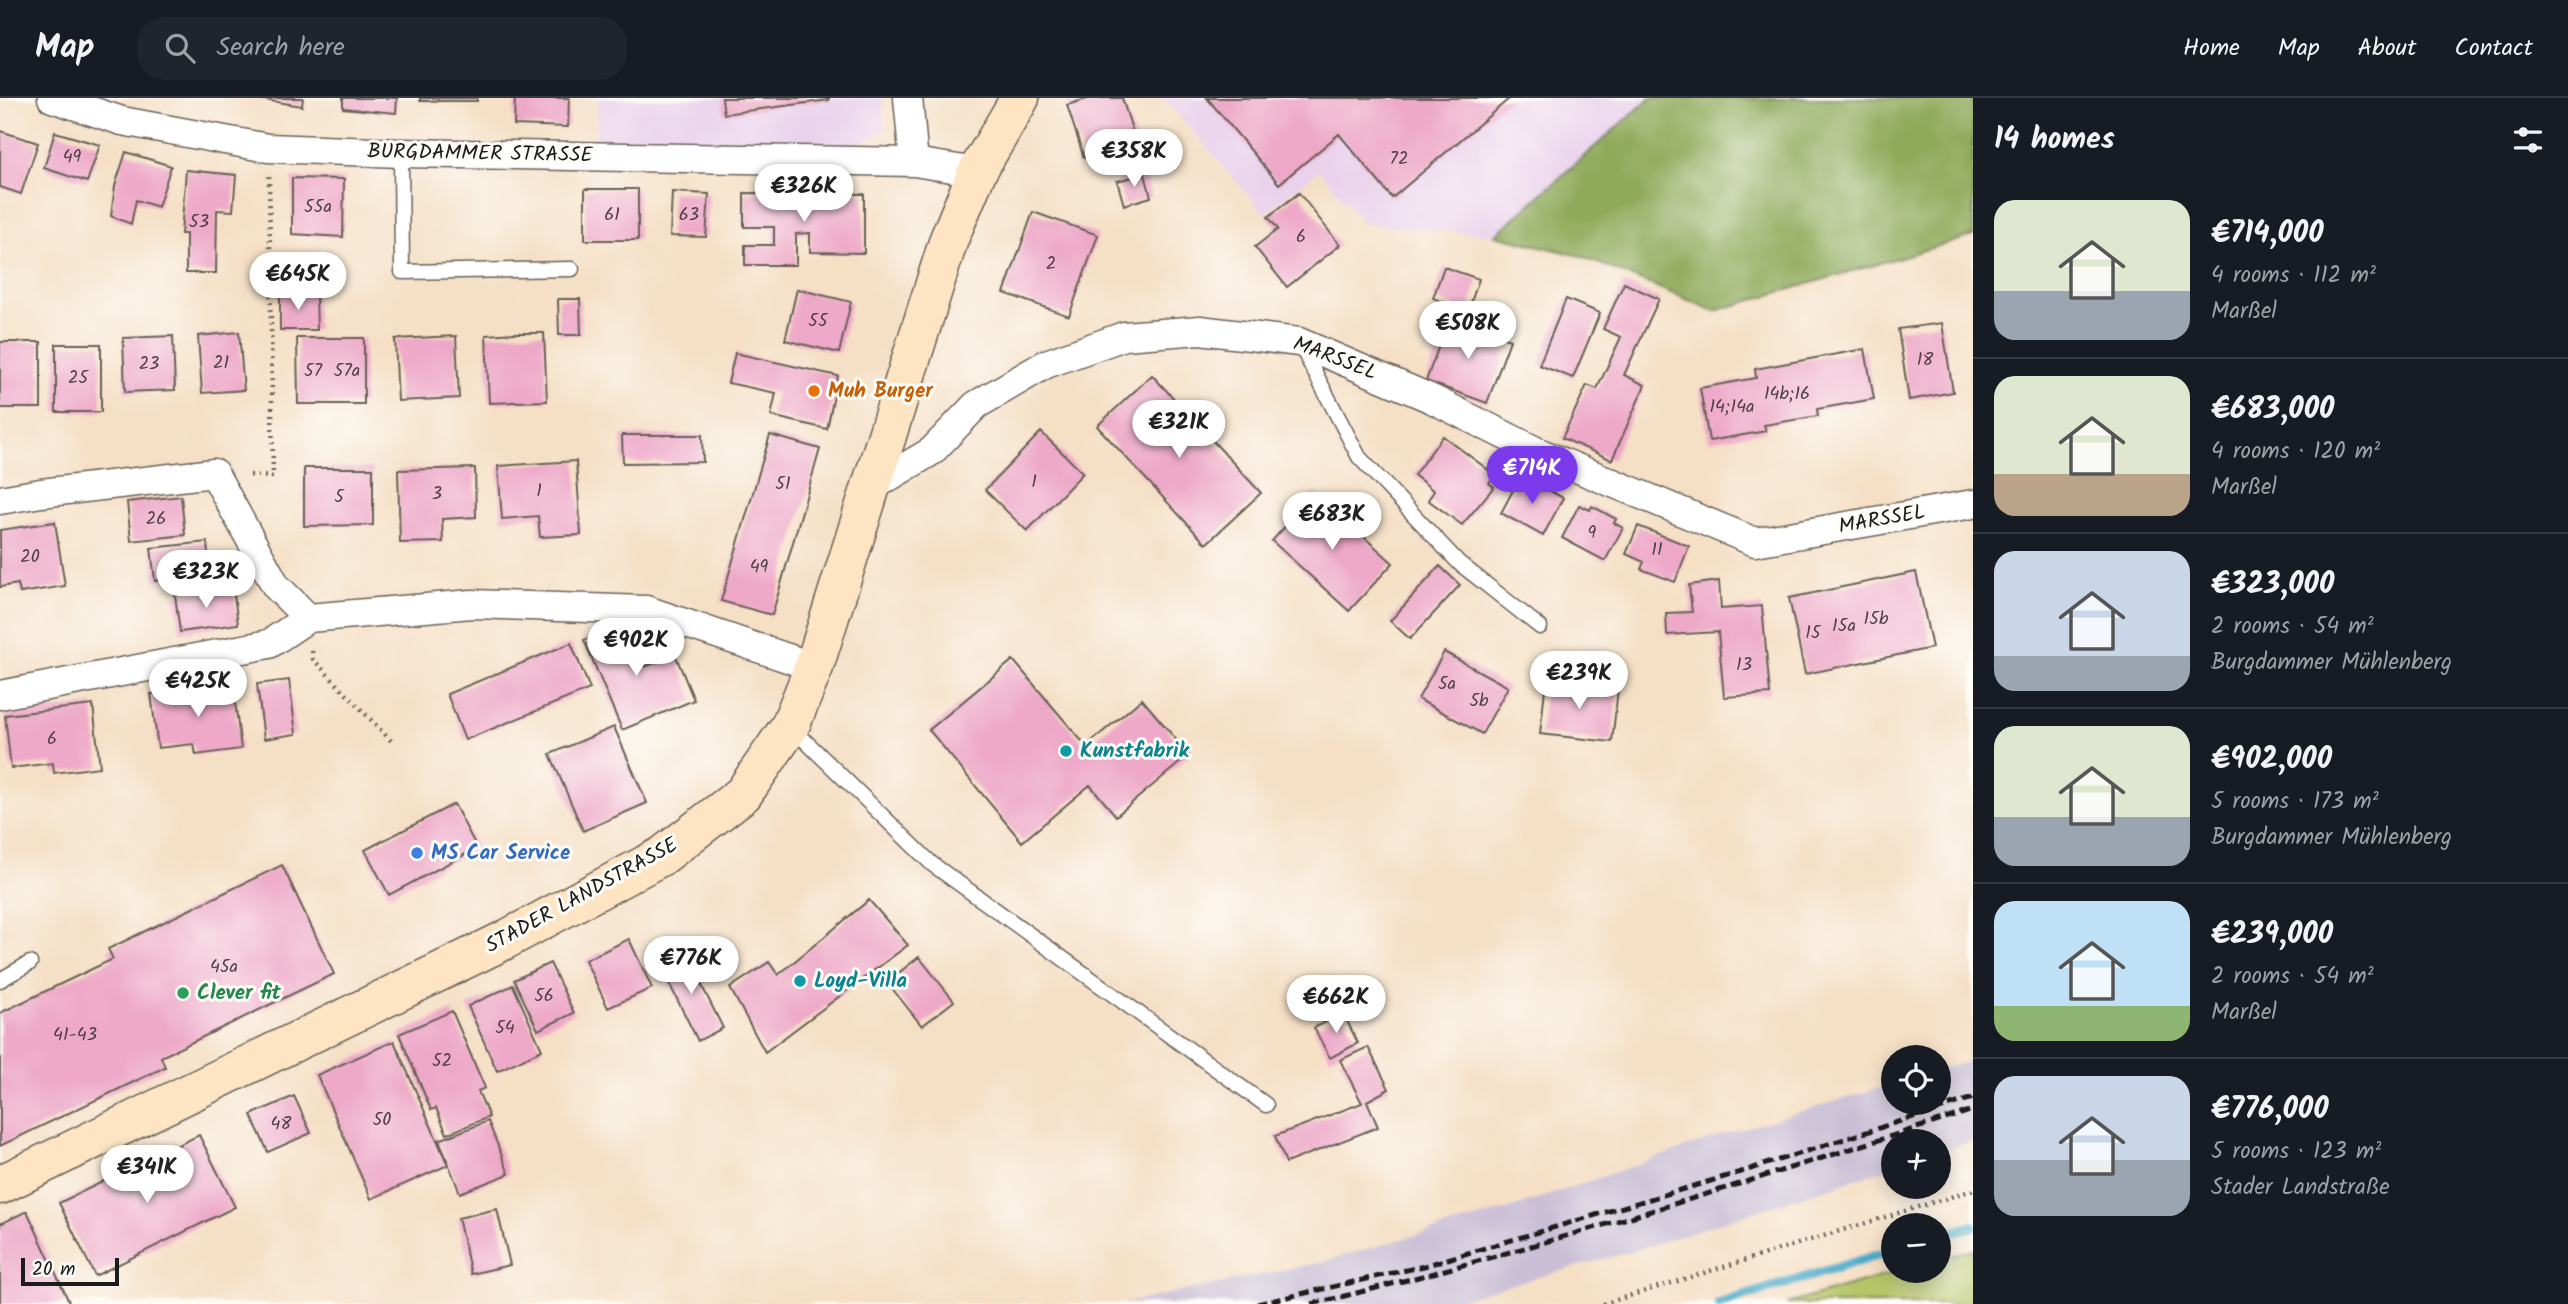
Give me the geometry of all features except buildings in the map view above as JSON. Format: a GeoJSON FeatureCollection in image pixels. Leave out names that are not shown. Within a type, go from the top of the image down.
{"type":"FeatureCollection","features":[{"type":"Feature","properties":{"kind":"street","name":"BURGDAMMER STRASSE"},"geometry":{"type":"LineString","coordinates":[[52,98],[122,121],[268,148],[401,153],[915,162],[977,172]]}},
{"type":"Feature","properties":{"kind":"street"},"geometry":{"type":"LineString","coordinates":[[908,98],[915,162]]}},
{"type":"Feature","properties":{"kind":"street","name":"STADER LANDSTRASSE"},"geometry":{"type":"LineString","coordinates":[[0,1185],[505,940],[662,856],[743,794],[790,726],[814,667],[949,239],[977,172],[1020,98]]}},
{"type":"Feature","properties":{"kind":"street","name":"MARSSEL"},"geometry":{"type":"LineString","coordinates":[[872,486],[932,451],[976,405],[1046,364],[1124,336],[1200,330],[1299,342],[1432,399],[1538,453],[1755,542],[1973,504]]}},
{"type":"Feature","properties":{"kind":"street"},"geometry":{"type":"LineString","coordinates":[[0,500],[41,492],[214,472],[276,586],[308,618]]}},
{"type":"Feature","properties":{"kind":"street"},"geometry":{"type":"LineString","coordinates":[[0,695],[269,644],[308,618],[472,604],[646,610],[814,667]]}},
{"type":"Feature","properties":{"kind":"lane"},"geometry":{"type":"LineString","coordinates":[[401,153],[402,272],[572,269]]}},
{"type":"Feature","properties":{"kind":"lane"},"geometry":{"type":"LineString","coordinates":[[1299,342],[1359,457],[1460,564],[1540,627]]}},
{"type":"Feature","properties":{"kind":"lane"},"geometry":{"type":"LineString","coordinates":[[790,726],[932,864],[1266,1105]]}},
{"type":"Feature","properties":{"kind":"lane"},"geometry":{"type":"LineString","coordinates":[[0,980],[30,963]]}},
{"type":"Feature","properties":{"kind":"path"},"geometry":{"type":"LineString","coordinates":[[214,472],[273,477],[268,148]]}},
{"type":"Feature","properties":{"kind":"path"},"geometry":{"type":"LineString","coordinates":[[308,618],[313,659],[394,744]]}},
{"type":"Feature","properties":{"kind":"path"},"geometry":{"type":"LineString","coordinates":[[1603,1304],[1973,1190]]}},
{"type":"Feature","properties":{"kind":"shaded area"},"geometry":{"type":"Polygon","coordinates":[[[598,98],[882,98],[885,131],[859,144],[595,140],[598,98]]]}},
{"type":"Feature","properties":{"kind":"shaded area"},"geometry":{"type":"Polygon","coordinates":[[[1163,98],[1650,98],[1495,235],[1364,224],[1319,170],[1265,214],[1163,98]]]}},
{"type":"Feature","properties":{"kind":"shaded area"},"geometry":{"type":"Polygon","coordinates":[[[1973,1060],[1973,1141],[1951,1148],[1951,1129],[1881,1129],[1881,1171],[1633,1251],[1441,1304],[1121,1304],[1317,1263],[1506,1210],[1725,1134],[1881,1088],[1881,1115],[1951,1115],[1951,1066],[1973,1060]]]}},
{"type":"Feature","properties":{"kind":"green space"},"geometry":{"type":"Polygon","coordinates":[[[1650,98],[1973,98],[1973,236],[1715,311],[1581,256],[1495,235],[1650,98]]]}},
{"type":"Feature","properties":{"kind":"green space"},"geometry":{"type":"Polygon","coordinates":[[[1973,1249],[1973,1304],[1787,1304],[1881,1277],[1881,1283],[1951,1283],[1951,1255],[1973,1249]]]}},
{"type":"Feature","properties":{"kind":"waterway"},"geometry":{"type":"LineString","coordinates":[[1951,1232],[1973,1226]]}},
{"type":"Feature","properties":{"kind":"waterway"},"geometry":{"type":"LineString","coordinates":[[1719,1304],[1881,1254]]}},
{"type":"Feature","properties":{"kind":"railway"},"geometry":{"type":"LineString","coordinates":[[1257,1304],[1424,1266],[1741,1172],[1973,1098]]}},
{"type":"Feature","properties":{"kind":"railway"},"geometry":{"type":"LineString","coordinates":[[1312,1304],[1561,1237],[1973,1110]]}},
{"type":"Feature","properties":{"kind":"place","name":"Muh Burger"},"geometry":{"type":"Point","coordinates":[814,391]}},
{"type":"Feature","properties":{"kind":"place","name":"Kunstfabrik"},"geometry":{"type":"Point","coordinates":[1066,751]}},
{"type":"Feature","properties":{"kind":"place","name":"MS Car Service"},"geometry":{"type":"Point","coordinates":[417,853]}},
{"type":"Feature","properties":{"kind":"place","name":"Loyd-Villa"},"geometry":{"type":"Point","coordinates":[800,981]}},
{"type":"Feature","properties":{"kind":"place","name":"Clever fit"},"geometry":{"type":"Point","coordinates":[183,993]}}]}
